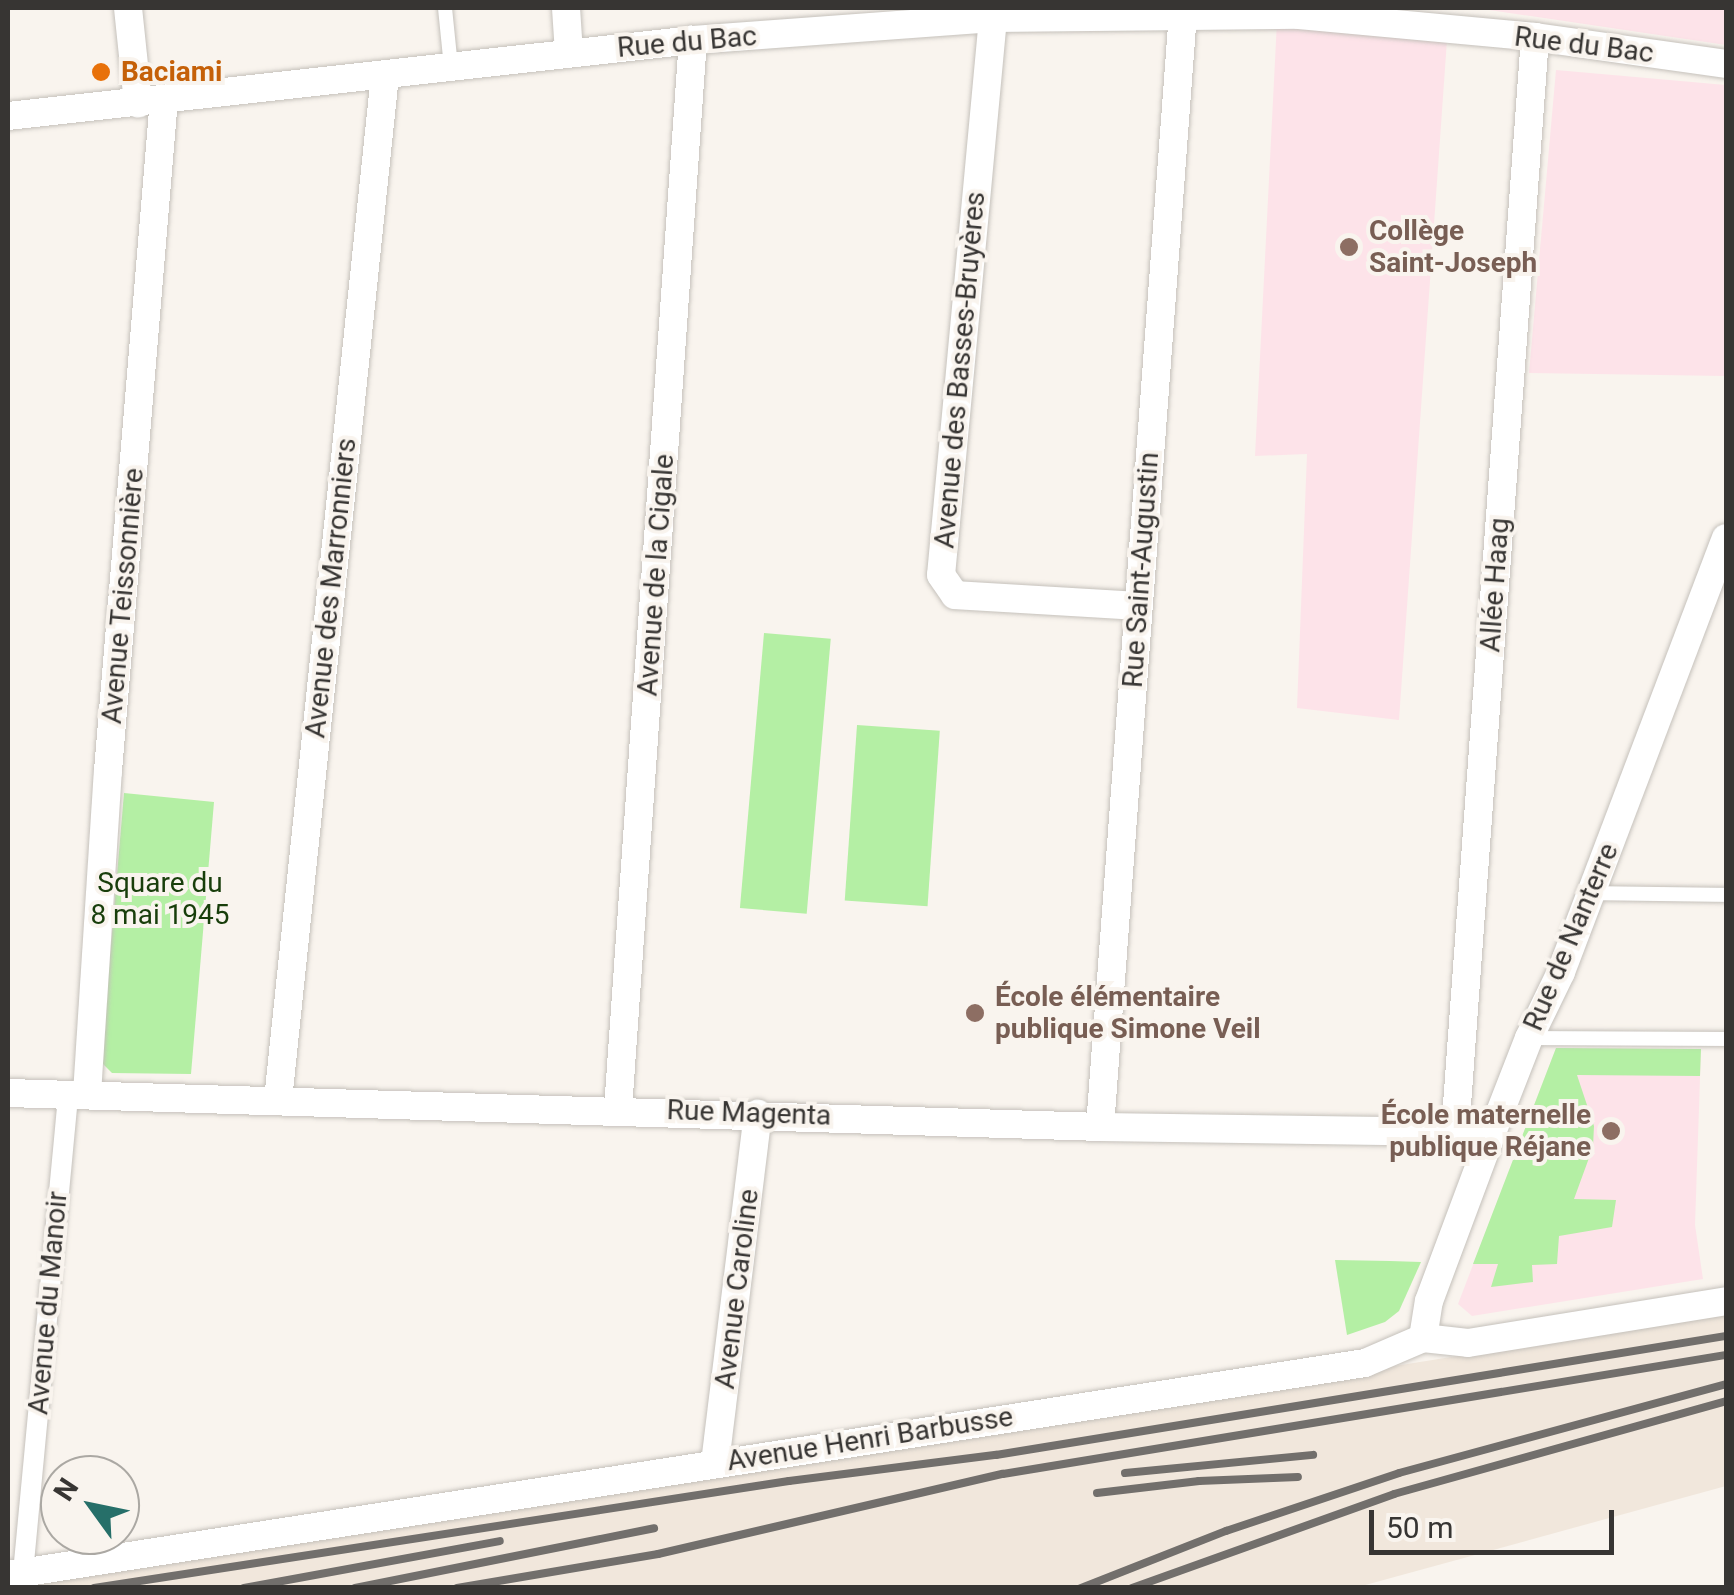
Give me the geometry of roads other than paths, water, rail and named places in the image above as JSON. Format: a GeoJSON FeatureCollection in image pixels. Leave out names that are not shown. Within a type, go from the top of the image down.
{"type":"FeatureCollection","features":[{"type":"Feature","properties":{"kind":"street","name":"Avenue Teissonnière"},"geometry":{"type":"LineString","coordinates":[[78,1094],[108,771],[151,101],[128,8]]}},
{"type":"Feature","properties":{"kind":"street"},"geometry":{"type":"LineString","coordinates":[[566,8],[569,53]]}},
{"type":"Feature","properties":{"kind":"street","name":"Rue du Bac"},"geometry":{"type":"LineString","coordinates":[[8,116],[693,40],[992,18],[1300,12],[1726,64]]}},
{"type":"Feature","properties":{"kind":"street","name":"Rue Saint-Augustin"},"geometry":{"type":"LineString","coordinates":[[1100,1126],[1183,13]]}},
{"type":"Feature","properties":{"kind":"street","name":"Avenue des Basses-Bruyères"},"geometry":{"type":"LineString","coordinates":[[992,18],[940,575],[955,595],[1138,606]]}},
{"type":"Feature","properties":{"kind":"street","name":"Allée Haag"},"geometry":{"type":"LineString","coordinates":[[1455,1132],[1535,38]]}},
{"type":"Feature","properties":{"kind":"street","name":"Avenue de la Cigale"},"geometry":{"type":"LineString","coordinates":[[618,1109],[693,40]]}},
{"type":"Feature","properties":{"kind":"street","name":"Avenue des Marronniers"},"geometry":{"type":"LineString","coordinates":[[278,1100],[384,75]]}},
{"type":"Feature","properties":{"kind":"street","name":"Rue de Nanterre"},"geometry":{"type":"LineString","coordinates":[[1422,1338],[1429,1302],[1488,1143],[1528,1038],[1561,972],[1726,539]]}},
{"type":"Feature","properties":{"kind":"street","name":"Rue Magenta"},"geometry":{"type":"LineString","coordinates":[[8,1092],[1100,1126],[1455,1132],[1488,1143]]}},
{"type":"Feature","properties":{"kind":"street","name":"Avenue du Manoir"},"geometry":{"type":"LineString","coordinates":[[15,1574],[78,1094]]}},
{"type":"Feature","properties":{"kind":"street","name":"Avenue Caroline"},"geometry":{"type":"LineString","coordinates":[[715,1463],[758,1114]]}},
{"type":"Feature","properties":{"kind":"street","name":"Avenue Henri Barbusse"},"geometry":{"type":"LineString","coordinates":[[15,1574],[1365,1362],[1422,1338],[1468,1343],[1726,1301]]}},
{"type":"Feature","properties":{"kind":"lane"},"geometry":{"type":"LineString","coordinates":[[445,8],[451,67]]}},
{"type":"Feature","properties":{"kind":"lane"},"geometry":{"type":"LineString","coordinates":[[1591,893],[1726,895]]}},
{"type":"Feature","properties":{"kind":"lane"},"geometry":{"type":"LineString","coordinates":[[1528,1038],[1726,1039]]}},
{"type":"Feature","properties":{"kind":"railway"},"geometry":{"type":"LineString","coordinates":[[94,1588],[789,1481],[996,1455],[1726,1336]]}},
{"type":"Feature","properties":{"kind":"railway"},"geometry":{"type":"LineString","coordinates":[[457,1588],[658,1554],[1003,1474],[1726,1355]]}},
{"type":"Feature","properties":{"kind":"railway"},"geometry":{"type":"LineString","coordinates":[[1081,1588],[1226,1531],[1399,1473],[1726,1384]]}},
{"type":"Feature","properties":{"kind":"railway"},"geometry":{"type":"LineString","coordinates":[[1132,1588],[1394,1494],[1726,1401]]}},
{"type":"Feature","properties":{"kind":"railway"},"geometry":{"type":"LineString","coordinates":[[1125,1473],[1313,1455]]}},
{"type":"Feature","properties":{"kind":"railway"},"geometry":{"type":"LineString","coordinates":[[1097,1493],[1199,1481],[1298,1477]]}},
{"type":"Feature","properties":{"kind":"railway"},"geometry":{"type":"LineString","coordinates":[[355,1588],[654,1528]]}},
{"type":"Feature","properties":{"kind":"railway"},"geometry":{"type":"LineString","coordinates":[[244,1588],[500,1541]]}},
{"type":"Feature","properties":{"kind":"place","name":"Baciami"},"geometry":{"type":"Point","coordinates":[101,72]}},
{"type":"Feature","properties":{"kind":"place","name":"Collège Saint-Joseph"},"geometry":{"type":"Point","coordinates":[1349,247]}},
{"type":"Feature","properties":{"kind":"place","name":"École élémentaire publique Simone Veil"},"geometry":{"type":"Point","coordinates":[975,1013]}},
{"type":"Feature","properties":{"kind":"place","name":"École maternelle publique Réjane"},"geometry":{"type":"Point","coordinates":[1611,1131]}},
{"type":"Feature","properties":{"kind":"park label","name":"Square du 8 mai 1945"},"geometry":{"type":"Point","coordinates":[160,899]}}]}
